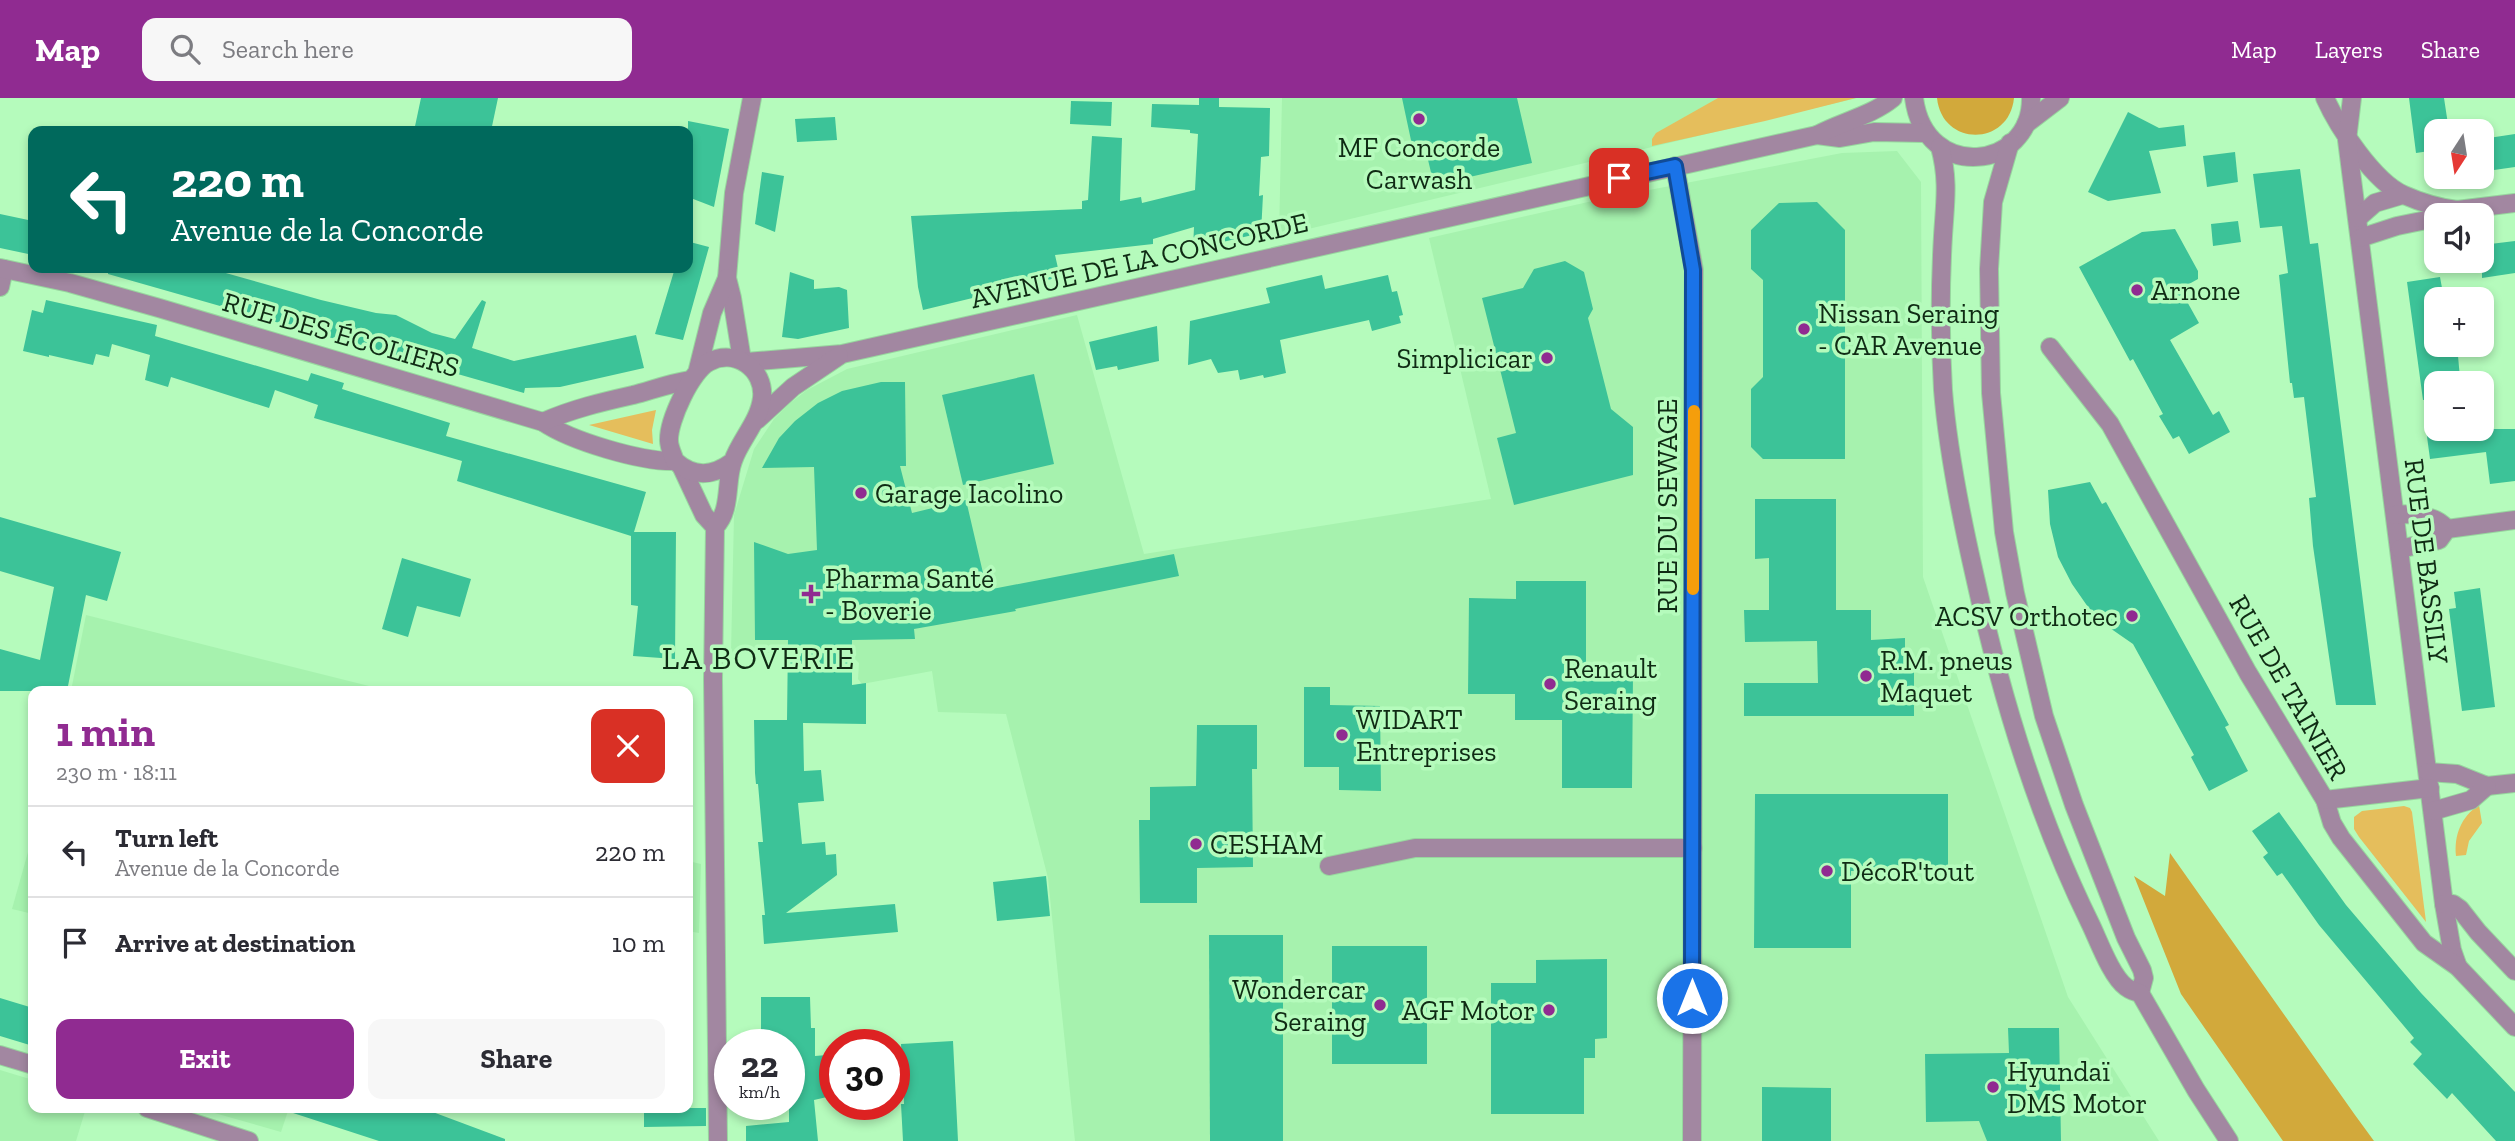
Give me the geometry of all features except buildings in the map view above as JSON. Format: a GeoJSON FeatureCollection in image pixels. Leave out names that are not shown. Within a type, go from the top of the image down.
{"type":"FeatureCollection","features":[{"type":"Feature","properties":{"kind":"street"},"geometry":{"type":"LineString","coordinates":[[718,1141],[713,679],[715,527],[704,515],[678,465],[669,441],[672,424],[695,375],[712,313],[727,278],[734,193],[752,98]]}},
{"type":"Feature","properties":{"kind":"street","name":"AVENUE DE LA CONCORDE"},"geometry":{"type":"LineString","coordinates":[[744,361],[842,354],[1817,135],[1846,120],[1875,110],[1893,98]]}},
{"type":"Feature","properties":{"kind":"street"},"geometry":{"type":"LineString","coordinates":[[1914,98],[1916,115],[1925,133],[1940,147],[1970,158],[2001,150],[2026,124],[2060,98]]}},
{"type":"Feature","properties":{"kind":"street"},"geometry":{"type":"LineString","coordinates":[[2026,124],[2031,98]]}},
{"type":"Feature","properties":{"kind":"street","name":"RUE DE BASSILY"},"geometry":{"type":"LineString","coordinates":[[2325,98],[2347,140]]}},
{"type":"Feature","properties":{"kind":"street","name":"RUE DE BASSILY"},"geometry":{"type":"LineString","coordinates":[[2352,98],[2347,140],[2444,904],[2452,950],[2458,967]]}},
{"type":"Feature","properties":{"kind":"street","name":"AVENUE DE LA CONCORDE"},"geometry":{"type":"LineString","coordinates":[[1817,135],[1840,138],[1874,132],[1925,133]]}},
{"type":"Feature","properties":{"kind":"street"},"geometry":{"type":"LineString","coordinates":[[2347,140],[2402,195],[2424,203]]}},
{"type":"Feature","properties":{"kind":"street"},"geometry":{"type":"LineString","coordinates":[[2010,143],[1993,202],[1989,269],[1991,393],[2004,532],[2015,593],[2044,716],[2102,877],[2126,938],[2143,970],[2140,993]]}},
{"type":"Feature","properties":{"kind":"street"},"geometry":{"type":"LineString","coordinates":[[1940,147],[1947,181],[1941,333],[1943,390],[1967,543],[1990,646],[2028,773],[2073,888],[2120,982],[2127,989],[2140,993],[2229,1141]]}},
{"type":"Feature","properties":{"kind":"street","name":"RUE DU SEWAGE"},"geometry":{"type":"LineString","coordinates":[[1675,166],[1693,270],[1692,1141]]}},
{"type":"Feature","properties":{"kind":"street"},"geometry":{"type":"LineString","coordinates":[[2358,218],[2375,202],[2402,195]]}},
{"type":"Feature","properties":{"kind":"street"},"geometry":{"type":"LineString","coordinates":[[2494,206],[2515,203]]}},
{"type":"Feature","properties":{"kind":"street"},"geometry":{"type":"LineString","coordinates":[[2360,239],[2397,226],[2424,220]]}},
{"type":"Feature","properties":{"kind":"street"},"geometry":{"type":"LineString","coordinates":[[0,287],[2,268]]}},
{"type":"Feature","properties":{"kind":"street","name":"RUE DES ÉCOLIERS"},"geometry":{"type":"LineString","coordinates":[[2,268],[70,283],[159,308],[544,422],[559,433],[577,439],[678,465]]}},
{"type":"Feature","properties":{"kind":"street"},"geometry":{"type":"LineString","coordinates":[[715,527],[724,513],[732,462],[751,427],[762,397],[761,380],[744,361],[727,278]]}},
{"type":"Feature","properties":{"kind":"street","name":"RUE DE TAINIER"},"geometry":{"type":"LineString","coordinates":[[2050,347],[2110,424],[2248,673],[2325,800],[2332,823],[2341,838],[2401,916],[2432,951],[2458,967],[2515,1027]]}},
{"type":"Feature","properties":{"kind":"street","name":"AVENUE DE LA CONCORDE"},"geometry":{"type":"LineString","coordinates":[[751,427],[793,387],[842,354]]}},
{"type":"Feature","properties":{"kind":"street"},"geometry":{"type":"LineString","coordinates":[[544,422],[566,411],[695,375],[707,362],[719,358],[744,361]]}},
{"type":"Feature","properties":{"kind":"street"},"geometry":{"type":"LineString","coordinates":[[678,465],[691,472],[706,474],[720,471],[732,462]]}},
{"type":"Feature","properties":{"kind":"street"},"geometry":{"type":"LineString","coordinates":[[2395,514],[2435,519],[2441,521],[2447,529]]}},
{"type":"Feature","properties":{"kind":"street"},"geometry":{"type":"LineString","coordinates":[[2400,549],[2439,540],[2447,529],[2515,520]]}},
{"type":"Feature","properties":{"kind":"street"},"geometry":{"type":"LineString","coordinates":[[2325,800],[2457,774],[2487,786]]}},
{"type":"Feature","properties":{"kind":"street"},"geometry":{"type":"LineString","coordinates":[[2433,811],[2471,800],[2487,786],[2515,783]]}},
{"type":"Feature","properties":{"kind":"street"},"geometry":{"type":"LineString","coordinates":[[1329,866],[1415,848],[1693,848]]}},
{"type":"Feature","properties":{"kind":"street"},"geometry":{"type":"LineString","coordinates":[[2444,904],[2452,904],[2459,909],[2515,971]]}},
{"type":"Feature","properties":{"kind":"street"},"geometry":{"type":"LineString","coordinates":[[0,1055],[28,1063]]}},
{"type":"Feature","properties":{"kind":"street"},"geometry":{"type":"LineString","coordinates":[[162,1113],[249,1141]]}},
{"type":"Feature","properties":{"kind":"shaded area"},"geometry":{"type":"Polygon","coordinates":[[[1282,98],[1857,98],[1279,236],[1282,98]]]}},
{"type":"Feature","properties":{"kind":"shaded area"},"geometry":{"type":"Polygon","coordinates":[[[1718,98],[1856,98],[1652,146],[1656,133],[1718,98]]]}},
{"type":"Feature","properties":{"kind":"shaded area"},"geometry":{"type":"Polygon","coordinates":[[[1937,98],[2014,98],[2009,114],[2001,126],[1976,135],[1950,126],[1942,114],[1937,98]]]}},
{"type":"Feature","properties":{"kind":"shaded area"},"geometry":{"type":"Polygon","coordinates":[[[1897,151],[1921,182],[1923,577],[2068,997],[2159,1141],[1075,1141],[1048,878],[1006,714],[938,712],[932,671],[862,684],[858,679],[859,663],[854,658],[820,653],[731,653],[734,515],[754,449],[774,419],[807,390],[847,369],[1077,315],[1144,554],[1491,499],[1429,238],[1597,200],[1842,153],[1897,151]]]}},
{"type":"Feature","properties":{"kind":"shaded area"},"geometry":{"type":"Polygon","coordinates":[[[656,410],[652,430],[653,444],[589,425],[656,410]]]}},
{"type":"Feature","properties":{"kind":"shaded area"},"geometry":{"type":"Polygon","coordinates":[[[86,615],[369,686],[72,686],[86,615]]]}},
{"type":"Feature","properties":{"kind":"shaded area"},"geometry":{"type":"Polygon","coordinates":[[[2479,805],[2482,823],[2469,841],[2466,855],[2456,856],[2460,827],[2479,805]]]}},
{"type":"Feature","properties":{"kind":"shaded area"},"geometry":{"type":"Polygon","coordinates":[[[2404,806],[2412,812],[2426,922],[2354,829],[2354,817],[2362,811],[2404,806]]]}},
{"type":"Feature","properties":{"kind":"shaded area"},"geometry":{"type":"Polygon","coordinates":[[[28,852],[28,913],[12,909],[28,852]]]}},
{"type":"Feature","properties":{"kind":"shaded area"},"geometry":{"type":"Polygon","coordinates":[[[2170,853],[2374,1141],[2283,1141],[2181,994],[2134,876],[2165,896],[2170,853]]]}},
{"type":"Feature","properties":{"kind":"shaded area"},"geometry":{"type":"Polygon","coordinates":[[[693,862],[701,864],[699,933],[693,932],[693,862]]]}},
{"type":"Feature","properties":{"kind":"shaded area"},"geometry":{"type":"Polygon","coordinates":[[[0,1070],[28,1078],[28,1113],[84,1113],[76,1141],[0,1141],[0,1070]]]}},
{"type":"Feature","properties":{"kind":"shaded area"},"geometry":{"type":"Polygon","coordinates":[[[214,1113],[287,1113],[281,1132],[214,1113]]]}},
{"type":"Feature","properties":{"kind":"slow traffic"},"geometry":{"type":"LineString","coordinates":[[1693,589],[1694,411]]}},
{"type":"Feature","properties":{"kind":"place","name":"MF Concorde Carwash"},"geometry":{"type":"Point","coordinates":[1419,119]}},
{"type":"Feature","properties":{"kind":"place","name":"Arnone"},"geometry":{"type":"Point","coordinates":[2137,290]}},
{"type":"Feature","properties":{"kind":"place","name":"Nissan Seraing - CAR Avenue"},"geometry":{"type":"Point","coordinates":[1804,329]}},
{"type":"Feature","properties":{"kind":"place","name":"Simplicicar"},"geometry":{"type":"Point","coordinates":[1547,358]}},
{"type":"Feature","properties":{"kind":"place","name":"Garage Iacolino"},"geometry":{"type":"Point","coordinates":[861,493]}},
{"type":"Feature","properties":{"kind":"place","name":"Pharma Santé - Boverie"},"geometry":{"type":"Point","coordinates":[811,594]}},
{"type":"Feature","properties":{"kind":"place","name":"ACSV Orthotec"},"geometry":{"type":"Point","coordinates":[2132,616]}},
{"type":"Feature","properties":{"kind":"place","name":"R.M. pneus Maquet"},"geometry":{"type":"Point","coordinates":[1866,676]}},
{"type":"Feature","properties":{"kind":"place","name":"Renault Seraing"},"geometry":{"type":"Point","coordinates":[1550,684]}},
{"type":"Feature","properties":{"kind":"place","name":"WIDART Entreprises"},"geometry":{"type":"Point","coordinates":[1342,735]}},
{"type":"Feature","properties":{"kind":"place","name":"CESHAM"},"geometry":{"type":"Point","coordinates":[1196,844]}},
{"type":"Feature","properties":{"kind":"place","name":"DécoR'tout"},"geometry":{"type":"Point","coordinates":[1827,871]}},
{"type":"Feature","properties":{"kind":"place","name":"Wondercar Seraing"},"geometry":{"type":"Point","coordinates":[1380,1005]}},
{"type":"Feature","properties":{"kind":"place","name":"AGF Motor"},"geometry":{"type":"Point","coordinates":[1549,1010]}},
{"type":"Feature","properties":{"kind":"place","name":"Hyundaï DMS Motor"},"geometry":{"type":"Point","coordinates":[1993,1087]}},
{"type":"Feature","properties":{"kind":"district","name":"LA BOVERIE"},"geometry":{"type":"Point","coordinates":[759,658]}},
{"type":"Feature","properties":{"kind":"route"},"geometry":{"type":"LineString","coordinates":[[1619,178],[1675,166],[1685,210],[1693,270],[1692,998]]}}]}
